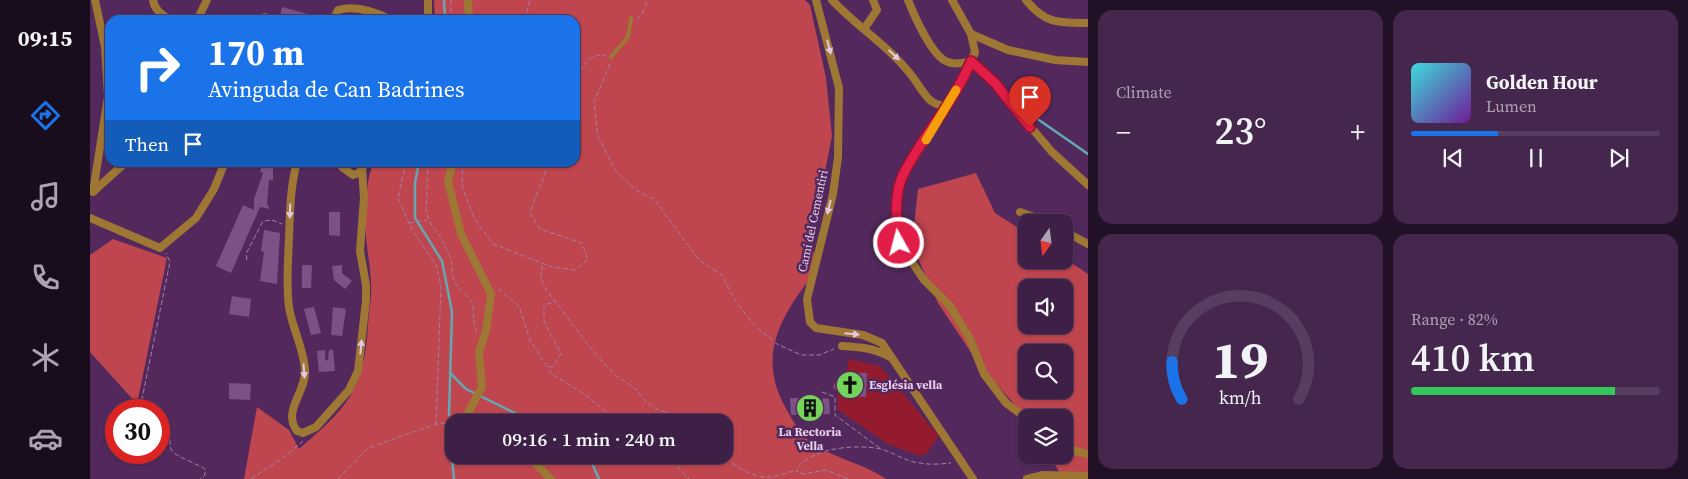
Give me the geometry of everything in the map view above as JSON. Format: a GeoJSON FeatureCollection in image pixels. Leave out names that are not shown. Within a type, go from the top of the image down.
{"type":"FeatureCollection","features":[{"type":"Feature","properties":{"kind":"street"},"geometry":{"type":"LineString","coordinates":[[95,0],[105,47]]}},
{"type":"Feature","properties":{"kind":"street"},"geometry":{"type":"LineString","coordinates":[[153,0],[154,5],[162,15]]}},
{"type":"Feature","properties":{"kind":"street"},"geometry":{"type":"LineString","coordinates":[[200,15],[207,0]]}},
{"type":"Feature","properties":{"kind":"street"},"geometry":{"type":"LineString","coordinates":[[428,0],[428,15]]}},
{"type":"Feature","properties":{"kind":"street"},"geometry":{"type":"LineString","coordinates":[[468,0],[469,15]]}},
{"type":"Feature","properties":{"kind":"street","name":"Camí del Cementiri"},"geometry":{"type":"LineString","coordinates":[[816,0],[839,88],[838,157],[833,194],[807,299],[810,322],[816,328],[863,335],[882,343],[973,479]]}},
{"type":"Feature","properties":{"kind":"street"},"geometry":{"type":"LineString","coordinates":[[832,0],[905,66],[928,100],[939,106],[948,106]]}},
{"type":"Feature","properties":{"kind":"street"},"geometry":{"type":"LineString","coordinates":[[864,29],[877,10],[873,0]]}},
{"type":"Feature","properties":{"kind":"street"},"geometry":{"type":"LineString","coordinates":[[908,0],[917,20],[940,58],[949,63],[963,64],[971,61]]}},
{"type":"Feature","properties":{"kind":"street"},"geometry":{"type":"LineString","coordinates":[[952,0],[971,34],[975,52],[948,106],[902,177],[896,214],[899,243],[924,280],[950,306],[970,339],[984,374],[1006,403],[1018,412]]}},
{"type":"Feature","properties":{"kind":"street"},"geometry":{"type":"LineString","coordinates":[[1026,0],[1036,13],[1057,23],[1088,22]]}},
{"type":"Feature","properties":{"kind":"street"},"geometry":{"type":"LineString","coordinates":[[336,15],[338,10],[343,8],[378,15]]}},
{"type":"Feature","properties":{"kind":"street"},"geometry":{"type":"LineString","coordinates":[[971,34],[1008,50],[1055,60],[1087,62]]}},
{"type":"Feature","properties":{"kind":"street"},"geometry":{"type":"LineString","coordinates":[[971,61],[995,83],[1052,152],[1088,184]]}},
{"type":"Feature","properties":{"kind":"street"},"geometry":{"type":"LineString","coordinates":[[92,193],[105,114]]}},
{"type":"Feature","properties":{"kind":"street"},"geometry":{"type":"LineString","coordinates":[[92,193],[121,167]]}},
{"type":"Feature","properties":{"kind":"street"},"geometry":{"type":"LineString","coordinates":[[90,218],[160,248],[196,218],[214,189],[223,167]]}},
{"type":"Feature","properties":{"kind":"street"},"geometry":{"type":"LineString","coordinates":[[295,167],[291,182],[289,308],[305,368],[305,383],[292,410],[291,417],[297,431],[304,433],[311,431],[349,390],[355,380],[360,362],[366,301],[366,284],[360,251],[364,167]]}},
{"type":"Feature","properties":{"kind":"street"},"geometry":{"type":"LineString","coordinates":[[342,167],[353,175],[363,167]]}},
{"type":"Feature","properties":{"kind":"street"},"geometry":{"type":"LineString","coordinates":[[452,167],[448,181],[461,234],[491,294],[488,324],[479,352],[482,387],[466,414]]}},
{"type":"Feature","properties":{"kind":"street"},"geometry":{"type":"LineString","coordinates":[[1020,212],[1026,214]]}},
{"type":"Feature","properties":{"kind":"street"},"geometry":{"type":"LineString","coordinates":[[1073,236],[1088,244]]}},
{"type":"Feature","properties":{"kind":"street"},"geometry":{"type":"LineString","coordinates":[[842,346],[882,352],[894,360]]}},
{"type":"Feature","properties":{"kind":"street"},"geometry":{"type":"LineString","coordinates":[[1073,450],[1088,454]]}},
{"type":"Feature","properties":{"kind":"street"},"geometry":{"type":"LineString","coordinates":[[536,464],[551,479]]}},
{"type":"Feature","properties":{"kind":"street"},"geometry":{"type":"LineString","coordinates":[[1027,479],[1044,475],[1088,476]]}},
{"type":"Feature","properties":{"kind":"lane"},"geometry":{"type":"LineString","coordinates":[[610,57],[628,36],[633,19]]}},
{"type":"Feature","properties":{"kind":"path"},"geometry":{"type":"LineString","coordinates":[[450,0],[451,15]]}},
{"type":"Feature","properties":{"kind":"path"},"geometry":{"type":"LineString","coordinates":[[526,15],[530,0]]}},
{"type":"Feature","properties":{"kind":"path"},"geometry":{"type":"LineString","coordinates":[[633,19],[642,14],[648,0]]}},
{"type":"Feature","properties":{"kind":"path"},"geometry":{"type":"LineString","coordinates":[[580,71],[590,58],[601,54],[610,57],[610,69],[594,102],[598,137],[617,173],[637,191],[654,199],[699,260],[722,275],[734,299],[754,325],[777,344],[801,355],[820,355],[842,346]]}},
{"type":"Feature","properties":{"kind":"path"},"geometry":{"type":"LineString","coordinates":[[405,167],[398,198],[408,224],[436,265],[441,286],[436,424]]}},
{"type":"Feature","properties":{"kind":"path"},"geometry":{"type":"LineString","coordinates":[[428,167],[425,192],[426,212],[451,259],[453,278],[457,286],[473,303],[475,330],[482,340]]}},
{"type":"Feature","properties":{"kind":"path"},"geometry":{"type":"LineString","coordinates":[[463,167],[462,186],[474,218],[493,244],[542,264],[575,270],[588,260],[582,243],[540,229],[530,213],[547,167]]}},
{"type":"Feature","properties":{"kind":"path"},"geometry":{"type":"LineString","coordinates":[[247,260],[246,254],[262,220],[272,220],[283,224],[283,230]]}},
{"type":"Feature","properties":{"kind":"path"},"geometry":{"type":"LineString","coordinates":[[408,224],[429,220]]}},
{"type":"Feature","properties":{"kind":"path"},"geometry":{"type":"LineString","coordinates":[[142,399],[170,262],[168,255],[160,248]]}},
{"type":"Feature","properties":{"kind":"path"},"geometry":{"type":"LineString","coordinates":[[542,264],[543,283],[592,350],[614,374],[637,390],[644,400],[656,409],[672,414]]}},
{"type":"Feature","properties":{"kind":"path"},"geometry":{"type":"LineString","coordinates":[[496,288],[518,306],[530,340],[552,374],[584,394],[609,414]]}},
{"type":"Feature","properties":{"kind":"path"},"geometry":{"type":"LineString","coordinates":[[548,367],[554,366],[561,354],[544,322],[544,305],[556,302]]}},
{"type":"Feature","properties":{"kind":"path"},"geometry":{"type":"LineString","coordinates":[[822,392],[835,397],[835,414],[882,450]]}},
{"type":"Feature","properties":{"kind":"path"},"geometry":{"type":"LineString","coordinates":[[338,479],[368,448],[436,424],[445,423]]}},
{"type":"Feature","properties":{"kind":"path"},"geometry":{"type":"LineString","coordinates":[[170,427],[172,433],[170,448],[174,453],[205,469],[205,475],[200,479]]}},
{"type":"Feature","properties":{"kind":"path"},"geometry":{"type":"LineString","coordinates":[[251,479],[300,445],[311,431]]}},
{"type":"Feature","properties":{"kind":"path"},"geometry":{"type":"LineString","coordinates":[[796,471],[803,459],[816,453],[858,448],[882,450],[918,463],[962,462]]}},
{"type":"Feature","properties":{"kind":"path"},"geometry":{"type":"LineString","coordinates":[[675,464],[689,479]]}},
{"type":"Feature","properties":{"kind":"path"},"geometry":{"type":"LineString","coordinates":[[732,464],[740,470],[771,477],[796,471],[803,474],[826,470],[848,479]]}},
{"type":"Feature","properties":{"kind":"shaded area"},"geometry":{"type":"Polygon","coordinates":[[[434,0],[805,0],[810,5],[826,78],[832,136],[811,242],[818,269],[793,302],[784,319],[777,336],[773,354],[773,372],[778,392],[788,412],[799,430],[808,440],[826,451],[867,468],[886,479],[244,479],[257,407],[289,430],[299,449],[316,435],[341,409],[357,382],[366,348],[371,299],[366,241],[368,181],[372,167],[580,167],[580,15],[435,15],[434,0]]]}},
{"type":"Feature","properties":{"kind":"shaded area"},"geometry":{"type":"Polygon","coordinates":[[[976,173],[995,213],[1018,228],[1018,269],[1073,269],[1073,264],[1088,274],[1088,479],[1059,472],[1055,464],[1073,464],[1073,409],[1018,409],[976,360],[938,303],[912,245],[918,189],[976,173]]]}},
{"type":"Feature","properties":{"kind":"shaded area"},"geometry":{"type":"Polygon","coordinates":[[[113,239],[167,258],[138,399],[132,399],[90,352],[90,255],[113,239]]]}},
{"type":"Feature","properties":{"kind":"shaded area"},"geometry":{"type":"Polygon","coordinates":[[[849,359],[880,366],[939,436],[926,454],[921,456],[888,444],[838,410],[837,391],[833,387],[834,383],[841,380],[841,374],[846,374],[849,359]]]}},
{"type":"Feature","properties":{"kind":"building"},"geometry":{"type":"Polygon","coordinates":[[[282,7],[312,15],[280,15],[282,7]]]}},
{"type":"Feature","properties":{"kind":"building"},"geometry":{"type":"Polygon","coordinates":[[[262,167],[273,167],[273,180],[269,180],[267,204],[270,209],[260,207],[231,273],[216,266],[243,205],[254,210],[254,199],[263,173],[260,172],[262,167]]]}},
{"type":"Feature","properties":{"kind":"building"},"geometry":{"type":"Polygon","coordinates":[[[329,212],[340,212],[340,236],[329,235],[329,212]]]}},
{"type":"Feature","properties":{"kind":"building"},"geometry":{"type":"Polygon","coordinates":[[[264,230],[280,233],[277,284],[260,281],[264,252],[261,251],[264,230]]]}},
{"type":"Feature","properties":{"kind":"building"},"geometry":{"type":"Polygon","coordinates":[[[302,265],[312,265],[311,288],[302,288],[302,265]]]}},
{"type":"Feature","properties":{"kind":"building"},"geometry":{"type":"Polygon","coordinates":[[[342,265],[342,273],[352,281],[345,289],[334,280],[332,266],[342,265]]]}},
{"type":"Feature","properties":{"kind":"building"},"geometry":{"type":"Polygon","coordinates":[[[232,296],[251,299],[249,317],[229,314],[232,296]]]}},
{"type":"Feature","properties":{"kind":"building"},"geometry":{"type":"Polygon","coordinates":[[[314,307],[321,333],[311,335],[304,309],[314,307]]]}},
{"type":"Feature","properties":{"kind":"building"},"geometry":{"type":"Polygon","coordinates":[[[333,307],[346,309],[342,336],[331,335],[333,307]]]}},
{"type":"Feature","properties":{"kind":"building"},"geometry":{"type":"Polygon","coordinates":[[[325,350],[325,359],[328,361],[329,350],[333,350],[335,371],[319,372],[317,351],[325,350]]]}},
{"type":"Feature","properties":{"kind":"building","name":"Església vella"},"geometry":{"type":"Polygon","coordinates":[[[858,373],[867,373],[866,397],[843,396],[833,387],[837,380],[841,380],[841,374],[858,375],[858,373]]]}},
{"type":"Feature","properties":{"kind":"building"},"geometry":{"type":"Polygon","coordinates":[[[229,383],[251,384],[250,400],[229,399],[229,383]]]}},
{"type":"Feature","properties":{"kind":"building","name":"La Rectoria Vella"},"geometry":{"type":"Polygon","coordinates":[[[790,398],[798,398],[798,402],[822,402],[823,398],[829,399],[830,414],[791,415],[790,398]]]}},
{"type":"Feature","properties":{"kind":"waterway"},"geometry":{"type":"LineString","coordinates":[[444,0],[445,15]]}},
{"type":"Feature","properties":{"kind":"waterway"},"geometry":{"type":"LineString","coordinates":[[1039,120],[1088,154]]}},
{"type":"Feature","properties":{"kind":"waterway"},"geometry":{"type":"LineString","coordinates":[[418,167],[415,183],[415,218],[442,261],[452,312],[449,414]]}},
{"type":"Feature","properties":{"kind":"waterway"},"geometry":{"type":"LineString","coordinates":[[450,373],[466,389],[517,414]]}},
{"type":"Feature","properties":{"kind":"waterway"},"geometry":{"type":"LineString","coordinates":[[452,464],[454,479]]}},
{"type":"Feature","properties":{"kind":"waterway"},"geometry":{"type":"LineString","coordinates":[[592,464],[599,479]]}},
{"type":"Feature","properties":{"kind":"slow traffic"},"geometry":{"type":"LineString","coordinates":[[926,140],[956,90]]}},
{"type":"Feature","properties":{"kind":"place","name":"Església vella"},"geometry":{"type":"Point","coordinates":[850,385]}},
{"type":"Feature","properties":{"kind":"place","name":"La Rectoria Vella"},"geometry":{"type":"Point","coordinates":[810,408]}},
{"type":"Feature","properties":{"kind":"route"},"geometry":{"type":"LineString","coordinates":[[899,243],[896,214],[902,177],[948,106],[971,61],[978,65],[995,83],[1030,127]]}}]}
